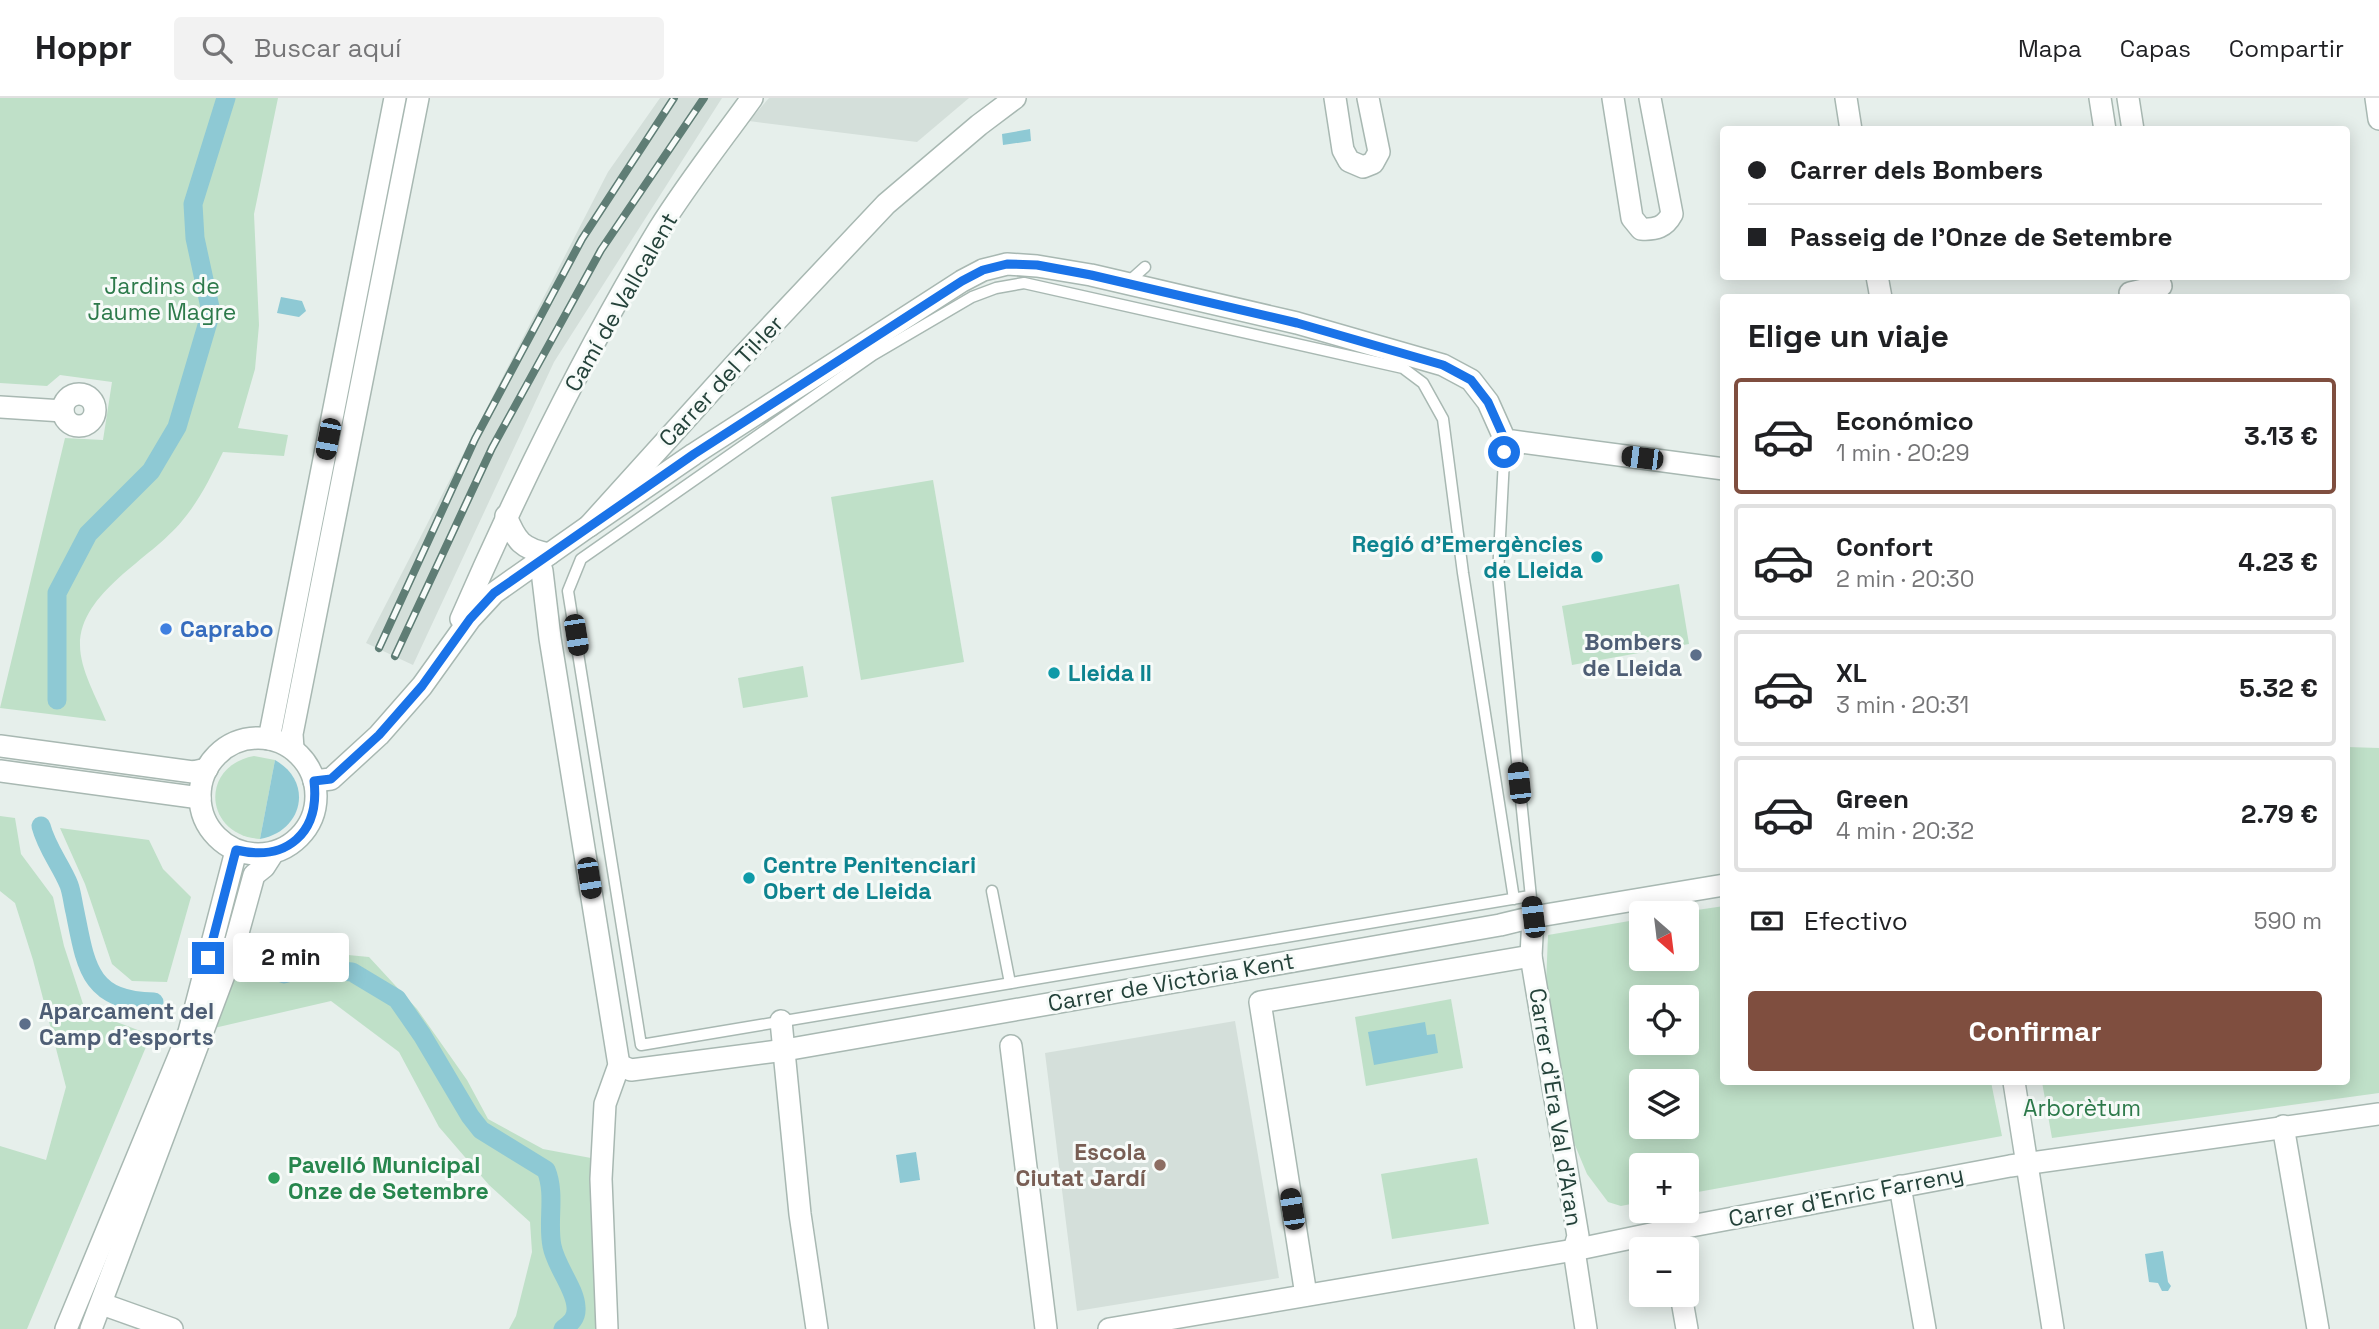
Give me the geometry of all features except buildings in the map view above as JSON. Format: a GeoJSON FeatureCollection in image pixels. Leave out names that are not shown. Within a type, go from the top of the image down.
{"type":"FeatureCollection","features":[{"type":"Feature","properties":{"kind":"street"},"geometry":{"type":"LineString","coordinates":[[269,739],[395,98]]}},
{"type":"Feature","properties":{"kind":"street"},"geometry":{"type":"LineString","coordinates":[[293,749],[292,734],[418,98]]}},
{"type":"Feature","properties":{"kind":"street","name":"Camí de Vallcalent"},"geometry":{"type":"LineString","coordinates":[[450,647],[506,516],[584,363],[660,227],[752,98]]}},
{"type":"Feature","properties":{"kind":"street","name":"Carrer del Til·ler"},"geometry":{"type":"LineString","coordinates":[[314,781],[331,779],[379,735],[422,686],[485,601],[581,532],[886,204],[1015,98]]}},
{"type":"Feature","properties":{"kind":"street"},"geometry":{"type":"LineString","coordinates":[[1335,98],[1343,150],[1349,161],[1363,167],[1373,163],[1379,152],[1368,98]]}},
{"type":"Feature","properties":{"kind":"street"},"geometry":{"type":"LineString","coordinates":[[1613,98],[1632,218],[1641,229],[1650,230],[1661,227],[1672,214],[1650,98]]}},
{"type":"Feature","properties":{"kind":"street"},"geometry":{"type":"LineString","coordinates":[[1846,98],[1851,126]]}},
{"type":"Feature","properties":{"kind":"street"},"geometry":{"type":"LineString","coordinates":[[2100,98],[2104,126]]}},
{"type":"Feature","properties":{"kind":"street"},"geometry":{"type":"LineString","coordinates":[[2128,98],[2132,126]]}},
{"type":"Feature","properties":{"kind":"street"},"geometry":{"type":"LineString","coordinates":[[2376,98],[2379,119]]}},
{"type":"Feature","properties":{"kind":"street"},"geometry":{"type":"LineString","coordinates":[[550,638],[553,586],[562,556],[581,532],[694,454],[962,281],[983,270],[1007,264],[1037,265],[1297,323],[1443,365],[1471,380],[1488,402],[1505,440],[1720,468]]}},
{"type":"Feature","properties":{"kind":"street"},"geometry":{"type":"LineString","coordinates":[[2130,289],[2161,287]]}},
{"type":"Feature","properties":{"kind":"street"},"geometry":{"type":"LineString","coordinates":[[0,407],[63,411]]}},
{"type":"Feature","properties":{"kind":"street"},"geometry":{"type":"LineString","coordinates":[[506,516],[521,543],[544,557],[542,570],[550,638],[619,1065],[605,1104],[601,1179],[607,1329]]}},
{"type":"Feature","properties":{"kind":"street"},"geometry":{"type":"LineString","coordinates":[[507,583],[525,584],[533,592],[538,599],[550,638]]}},
{"type":"Feature","properties":{"kind":"street"},"geometry":{"type":"LineString","coordinates":[[251,739],[269,739],[293,749],[306,764],[314,781],[316,799],[313,817],[303,833],[290,845],[273,853],[255,855],[236,850],[222,842],[210,830],[200,798],[201,783],[218,754],[233,744],[251,739]]}},
{"type":"Feature","properties":{"kind":"street"},"geometry":{"type":"LineString","coordinates":[[0,746],[193,772],[207,769]]}},
{"type":"Feature","properties":{"kind":"street"},"geometry":{"type":"LineString","coordinates":[[0,771],[200,798]]}},
{"type":"Feature","properties":{"kind":"street"},"geometry":{"type":"LineString","coordinates":[[66,1329],[189,1032],[236,850]]}},
{"type":"Feature","properties":{"kind":"street"},"geometry":{"type":"LineString","coordinates":[[92,1329],[233,951],[254,875],[264,867],[273,853]]}},
{"type":"Feature","properties":{"kind":"street","name":"Carrer de Victòria Kent"},"geometry":{"type":"LineString","coordinates":[[619,1065],[631,1070],[785,1050],[1459,932],[1531,899],[1720,885]]}},
{"type":"Feature","properties":{"kind":"street","name":"Carrer d'Era Val d'Aran"},"geometry":{"type":"LineString","coordinates":[[1531,899],[1531,956],[1578,1236],[1574,1250],[1586,1329]]}},
{"type":"Feature","properties":{"kind":"street","name":"Carrer de Victòria Kent"},"geometry":{"type":"LineString","coordinates":[[1306,1295],[1260,1002],[1531,956]]}},
{"type":"Feature","properties":{"kind":"street"},"geometry":{"type":"LineString","coordinates":[[781,1021],[800,1214],[817,1329]]}},
{"type":"Feature","properties":{"kind":"street"},"geometry":{"type":"LineString","coordinates":[[1011,1045],[1046,1329]]}},
{"type":"Feature","properties":{"kind":"street"},"geometry":{"type":"LineString","coordinates":[[2014,1085],[2053,1329]]}},
{"type":"Feature","properties":{"kind":"street","name":"Carrer d'Enric Farreny"},"geometry":{"type":"LineString","coordinates":[[1684,1237],[1900,1186],[2027,1164],[2379,1114]]}},
{"type":"Feature","properties":{"kind":"street"},"geometry":{"type":"LineString","coordinates":[[2283,1126],[2318,1329]]}},
{"type":"Feature","properties":{"kind":"street"},"geometry":{"type":"LineString","coordinates":[[1900,1186],[1925,1329]]}},
{"type":"Feature","properties":{"kind":"street","name":"Carrer d'Enric Farreny"},"geometry":{"type":"LineString","coordinates":[[1109,1329],[1574,1250],[1629,1244]]}},
{"type":"Feature","properties":{"kind":"street"},"geometry":{"type":"LineString","coordinates":[[102,1304],[172,1329]]}},
{"type":"Feature","properties":{"kind":"street"},"geometry":{"type":"LineString","coordinates":[[1683,1307],[1687,1329]]}},
{"type":"Feature","properties":{"kind":"lane"},"geometry":{"type":"LineString","coordinates":[[1126,284],[1145,267]]}},
{"type":"Feature","properties":{"kind":"lane","name":"Carrer de Victòria Kent"},"geometry":{"type":"LineString","coordinates":[[1514,899],[1463,572],[1443,419],[1423,383],[1403,368],[1024,283],[996,288],[972,298],[873,355],[582,559],[568,592],[641,1045],[1514,899],[1531,899]]}},
{"type":"Feature","properties":{"kind":"lane"},"geometry":{"type":"LineString","coordinates":[[1505,440],[1498,575],[1531,899]]}},
{"type":"Feature","properties":{"kind":"lane"},"geometry":{"type":"LineString","coordinates":[[992,891],[1010,983]]}},
{"type":"Feature","properties":{"kind":"shaded area"},"geometry":{"type":"Polygon","coordinates":[[[660,98],[722,98],[554,362],[413,665],[366,643],[608,172],[660,98]]]}},
{"type":"Feature","properties":{"kind":"shaded area"},"geometry":{"type":"Polygon","coordinates":[[[769,98],[969,98],[917,142],[749,121],[769,98]]]}},
{"type":"Feature","properties":{"kind":"shaded area","name":"Escola Ciutat Jardí"},"geometry":{"type":"Polygon","coordinates":[[[1235,1021],[1279,1278],[1077,1311],[1045,1053],[1235,1021]]]}},
{"type":"Feature","properties":{"kind":"green space","name":"Jardins de Jaume Magre"},"geometry":{"type":"Polygon","coordinates":[[[0,98],[278,98],[254,214],[259,325],[255,369],[238,428],[288,435],[284,456],[223,452],[200,496],[182,521],[119,578],[91,609],[83,626],[81,654],[86,674],[106,721],[0,708],[65,438],[103,440],[112,382],[60,375],[47,386],[0,383],[0,98]]]}},
{"type":"Feature","properties":{"kind":"green space"},"geometry":{"type":"Polygon","coordinates":[[[933,480],[964,662],[861,680],[831,497],[933,480]]]}},
{"type":"Feature","properties":{"kind":"green space"},"geometry":{"type":"Polygon","coordinates":[[[1679,584],[1689,644],[1572,665],[1562,606],[1679,584]]]}},
{"type":"Feature","properties":{"kind":"green space"},"geometry":{"type":"Polygon","coordinates":[[[803,666],[808,697],[743,708],[738,678],[803,666]]]}},
{"type":"Feature","properties":{"kind":"green space","name":"Arborètum"},"geometry":{"type":"Polygon","coordinates":[[[2350,747],[2379,748],[2379,1093],[2052,1138],[2043,1085],[2350,1085],[2350,747]]]}},
{"type":"Feature","properties":{"kind":"green space"},"geometry":{"type":"Polygon","coordinates":[[[254,756],[275,760],[260,839],[241,835],[228,826],[219,814],[215,800],[217,786],[224,773],[236,762],[254,756]]]}},
{"type":"Feature","properties":{"kind":"green space"},"geometry":{"type":"Polygon","coordinates":[[[0,816],[15,818],[21,854],[53,897],[64,946],[85,1010],[151,1035],[27,1329],[0,1329],[0,1146],[46,1160],[66,1087],[33,960],[15,903],[0,891],[0,816]]]}},
{"type":"Feature","properties":{"kind":"green space"},"geometry":{"type":"Polygon","coordinates":[[[60,828],[149,840],[163,869],[191,897],[167,982],[132,981],[112,964],[85,884],[60,828]]]}},
{"type":"Feature","properties":{"kind":"green space"},"geometry":{"type":"Polygon","coordinates":[[[1720,907],[1720,1085],[1992,1085],[2002,1136],[1699,1192],[1699,1153],[1629,1153],[1629,1204],[1621,1206],[1608,1202],[1587,1174],[1572,1138],[1546,985],[1548,935],[1629,921],[1629,971],[1699,971],[1699,910],[1720,907]]]}},
{"type":"Feature","properties":{"kind":"green space"},"geometry":{"type":"Polygon","coordinates":[[[306,951],[369,957],[417,1009],[467,1080],[488,1119],[543,1149],[591,1158],[608,1329],[509,1329],[516,1316],[532,1252],[530,1222],[489,1185],[439,1127],[399,1052],[331,1001],[210,1029],[238,953],[306,951]]]}},
{"type":"Feature","properties":{"kind":"green space"},"geometry":{"type":"Polygon","coordinates":[[[1451,999],[1463,1068],[1366,1086],[1355,1017],[1451,999]]]}},
{"type":"Feature","properties":{"kind":"green space"},"geometry":{"type":"Polygon","coordinates":[[[1477,1158],[1489,1224],[1392,1239],[1381,1174],[1477,1158]]]}},
{"type":"Feature","properties":{"kind":"water"},"geometry":{"type":"Polygon","coordinates":[[[1030,129],[1031,141],[1003,145],[1002,134],[1030,129]]]}},
{"type":"Feature","properties":{"kind":"water"},"geometry":{"type":"Polygon","coordinates":[[[281,297],[302,301],[306,311],[299,317],[277,313],[281,297]]]}},
{"type":"Feature","properties":{"kind":"water"},"geometry":{"type":"Polygon","coordinates":[[[275,760],[287,769],[295,781],[299,793],[298,805],[286,826],[275,834],[260,839],[275,760]]]}},
{"type":"Feature","properties":{"kind":"water"},"geometry":{"type":"Polygon","coordinates":[[[1425,1022],[1427,1035],[1435,1034],[1438,1053],[1374,1065],[1368,1032],[1425,1022]]]}},
{"type":"Feature","properties":{"kind":"water"},"geometry":{"type":"Polygon","coordinates":[[[916,1152],[920,1180],[900,1183],[896,1155],[916,1152]]]}},
{"type":"Feature","properties":{"kind":"water"},"geometry":{"type":"Polygon","coordinates":[[[2163,1251],[2171,1286],[2168,1291],[2162,1291],[2158,1283],[2149,1282],[2145,1254],[2163,1251]]]}},
{"type":"Feature","properties":{"kind":"waterway"},"geometry":{"type":"LineString","coordinates":[[57,700],[57,593],[88,534],[151,471],[177,427],[211,312],[195,238],[193,204],[226,98]]}},
{"type":"Feature","properties":{"kind":"waterway"},"geometry":{"type":"LineString","coordinates":[[41,826],[69,885],[83,949],[94,977],[103,988],[116,995],[154,1002]]}},
{"type":"Feature","properties":{"kind":"waterway"},"geometry":{"type":"LineString","coordinates":[[284,974],[304,968],[352,972],[397,999],[481,1130],[546,1170],[551,1198],[552,1246],[576,1307],[573,1320],[563,1329]]}},
{"type":"Feature","properties":{"kind":"railway"},"geometry":{"type":"LineString","coordinates":[[379,648],[475,439],[582,239],[674,98]]}},
{"type":"Feature","properties":{"kind":"railway"},"geometry":{"type":"LineString","coordinates":[[395,656],[492,448],[601,250],[704,98]]}},
{"type":"Feature","properties":{"kind":"place","name":"Regió d'Emergències de Lleida"},"geometry":{"type":"Point","coordinates":[1597,557]}},
{"type":"Feature","properties":{"kind":"place","name":"Caprabo"},"geometry":{"type":"Point","coordinates":[166,629]}},
{"type":"Feature","properties":{"kind":"place","name":"Bombers de Lleida"},"geometry":{"type":"Point","coordinates":[1696,655]}},
{"type":"Feature","properties":{"kind":"place","name":"Lleida II"},"geometry":{"type":"Point","coordinates":[1054,673]}},
{"type":"Feature","properties":{"kind":"place","name":"Centre Penitenciari Obert de Lleida"},"geometry":{"type":"Point","coordinates":[749,878]}},
{"type":"Feature","properties":{"kind":"place","name":"Aparcament del Camp d'esports"},"geometry":{"type":"Point","coordinates":[25,1024]}},
{"type":"Feature","properties":{"kind":"place","name":"Escola Ciutat Jardí"},"geometry":{"type":"Point","coordinates":[1160,1165]}},
{"type":"Feature","properties":{"kind":"place","name":"Pavelló Municipal Onze de Setembre"},"geometry":{"type":"Point","coordinates":[274,1178]}},
{"type":"Feature","properties":{"kind":"route"},"geometry":{"type":"LineString","coordinates":[[208,958],[236,850],[255,855],[273,853],[290,845],[303,833],[313,817],[316,799],[314,781],[331,779],[379,735],[422,686],[470,619],[494,593],[694,454],[983,270],[1007,264],[1037,265],[1091,275],[1297,323],[1443,365],[1471,380],[1488,402],[1505,440],[1504,452]]}}]}
